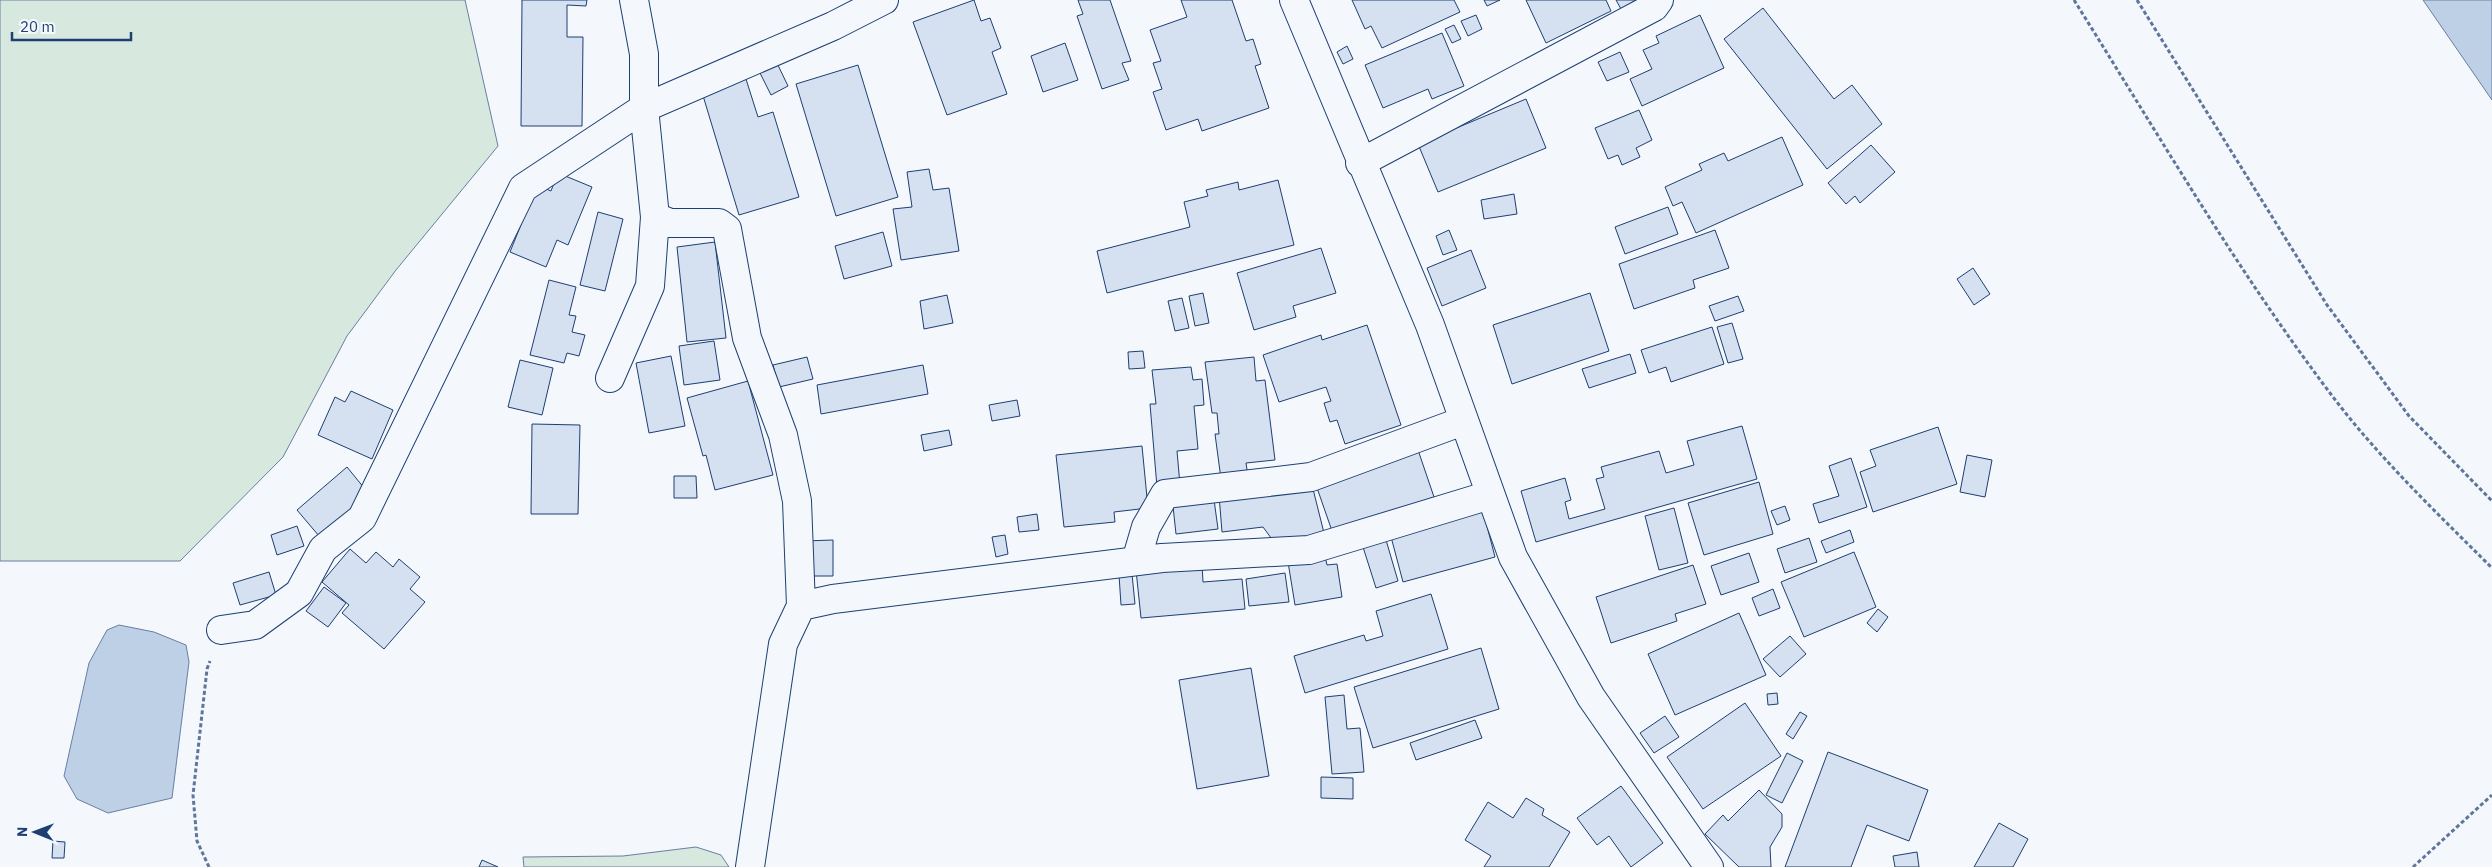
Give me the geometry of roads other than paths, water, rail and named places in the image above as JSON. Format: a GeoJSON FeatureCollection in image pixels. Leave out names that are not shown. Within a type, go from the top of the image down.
{"type":"FeatureCollection","features":[{"type":"Feature","properties":{"kind":"street"},"geometry":{"type":"LineString","coordinates":[[610,378],[650,286],[655,217],[644,108],[644,54],[634,0]]}},
{"type":"Feature","properties":{"kind":"street"},"geometry":{"type":"LineString","coordinates":[[221,630],[255,625],[299,593],[323,549],[362,518],[523,188],[644,108],[833,26],[884,0]]}},
{"type":"Feature","properties":{"kind":"street"},"geometry":{"type":"LineString","coordinates":[[1294,0],[1360,162],[1430,325],[1513,556],[1591,697],[1709,867]]}},
{"type":"Feature","properties":{"kind":"street"},"geometry":{"type":"LineString","coordinates":[[1360,162],[1654,7],[1660,0]]}},
{"type":"Feature","properties":{"kind":"street"},"geometry":{"type":"LineString","coordinates":[[655,217],[670,223],[719,222],[727,229],[747,338],[783,435],[797,501],[801,606],[783,644],[750,867]]}},
{"type":"Feature","properties":{"kind":"street"},"geometry":{"type":"LineString","coordinates":[[1136,561],[1146,527],[1166,494],[1312,477],[1464,421]]}},
{"type":"Feature","properties":{"kind":"street"},"geometry":{"type":"LineString","coordinates":[[801,606],[833,599],[1136,561],[1309,550],[1490,495]]}},
{"type":"Feature","properties":{"kind":"water"},"geometry":{"type":"Polygon","coordinates":[[[2423,0],[2492,0],[2492,100],[2423,0]]]}},
{"type":"Feature","properties":{"kind":"water"},"geometry":{"type":"Polygon","coordinates":[[[119,625],[154,632],[186,645],[189,662],[172,798],[108,813],[77,799],[64,776],[89,663],[107,630],[119,625]]]}}]}
